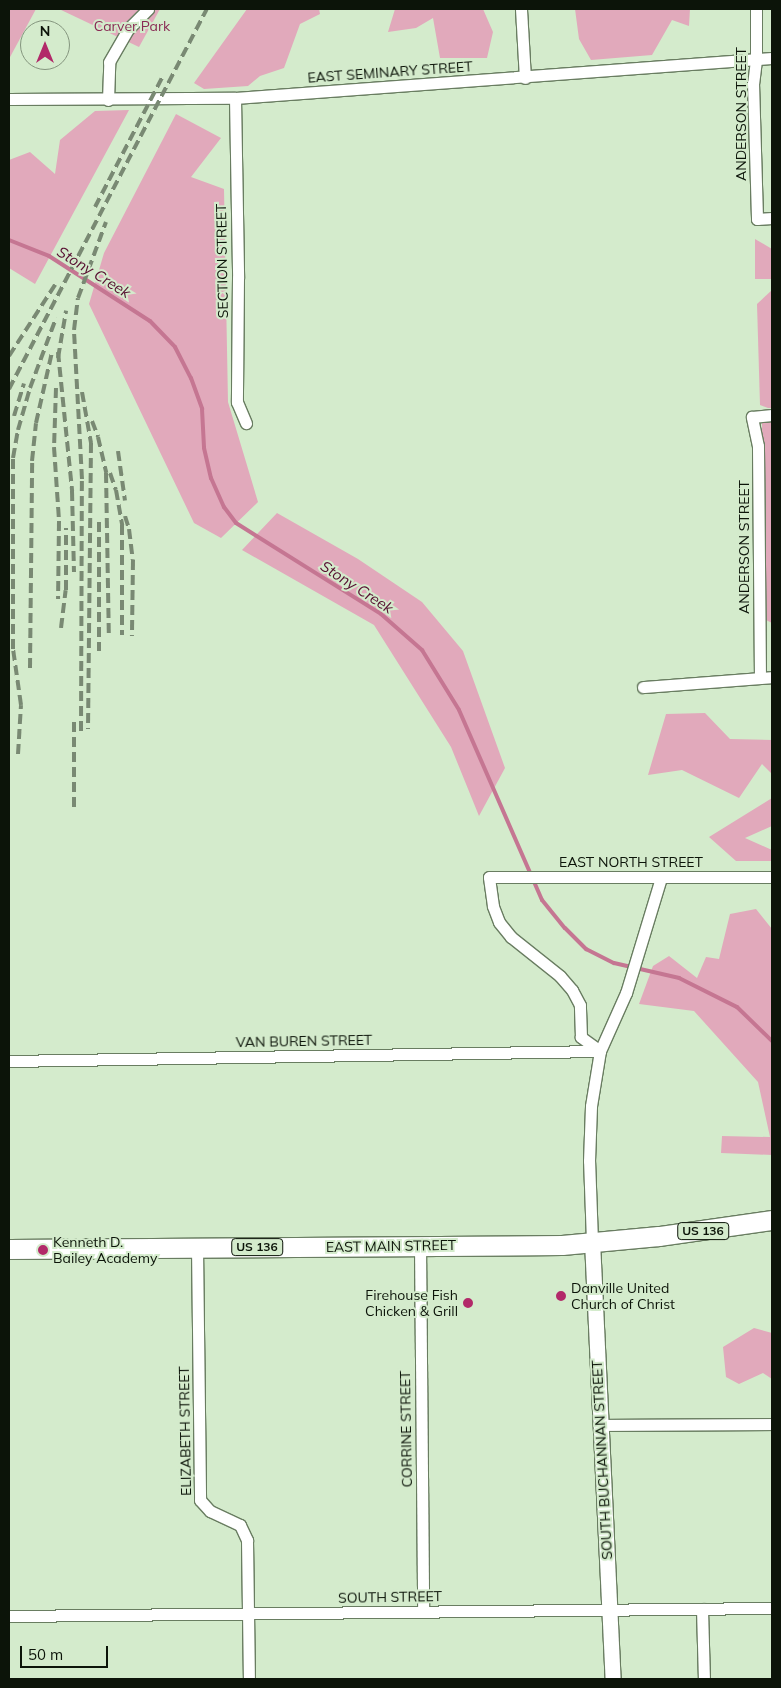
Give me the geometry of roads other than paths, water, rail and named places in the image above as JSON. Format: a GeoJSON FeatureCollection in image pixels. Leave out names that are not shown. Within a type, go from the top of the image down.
{"type":"FeatureCollection","features":[{"type":"Feature","properties":{"kind":"main road","name":"EAST MAIN STREET"},"geometry":{"type":"LineString","coordinates":[[9,1249],[562,1245],[659,1236],[772,1220]]}},
{"type":"Feature","properties":{"kind":"street"},"geometry":{"type":"LineString","coordinates":[[108,100],[109,62],[129,28],[148,9]]}},
{"type":"Feature","properties":{"kind":"street"},"geometry":{"type":"LineString","coordinates":[[521,9],[525,78]]}},
{"type":"Feature","properties":{"kind":"street","name":"ANDERSON STREET"},"geometry":{"type":"LineString","coordinates":[[756,9],[756,60],[753,83],[757,219],[772,218]]}},
{"type":"Feature","properties":{"kind":"street","name":"EAST SEMINARY STREET"},"geometry":{"type":"LineString","coordinates":[[9,99],[235,98],[525,78],[772,58]]}},
{"type":"Feature","properties":{"kind":"street","name":"SECTION STREET"},"geometry":{"type":"LineString","coordinates":[[235,98],[238,278],[237,402],[246,423]]}},
{"type":"Feature","properties":{"kind":"street","name":"ANDERSON STREET"},"geometry":{"type":"LineString","coordinates":[[760,678],[758,446],[752,417],[772,415]]}},
{"type":"Feature","properties":{"kind":"street"},"geometry":{"type":"LineString","coordinates":[[643,687],[772,677]]}},
{"type":"Feature","properties":{"kind":"street","name":"EAST NORTH STREET"},"geometry":{"type":"LineString","coordinates":[[600,1051],[581,1037],[580,1005],[572,990],[560,976],[511,937],[499,922],[493,906],[489,878],[772,877]]}},
{"type":"Feature","properties":{"kind":"street"},"geometry":{"type":"LineString","coordinates":[[592,1241],[589,1161],[590,1124],[600,1051],[626,993],[661,878]]}},
{"type":"Feature","properties":{"kind":"street","name":"VAN BUREN STREET"},"geometry":{"type":"LineString","coordinates":[[9,1061],[600,1051]]}},
{"type":"Feature","properties":{"kind":"street","name":"SOUTH BUCHANNAN STREET"},"geometry":{"type":"LineString","coordinates":[[592,1241],[613,1679]]}},
{"type":"Feature","properties":{"kind":"street","name":"CORRINE STREET"},"geometry":{"type":"LineString","coordinates":[[420,1246],[423,1612]]}},
{"type":"Feature","properties":{"kind":"street","name":"ELIZABETH STREET"},"geometry":{"type":"LineString","coordinates":[[198,1247],[200,1500],[210,1511],[240,1525],[247,1540],[249,1679]]}},
{"type":"Feature","properties":{"kind":"street"},"geometry":{"type":"LineString","coordinates":[[600,1425],[772,1424]]}},
{"type":"Feature","properties":{"kind":"street","name":"SOUTH STREET"},"geometry":{"type":"LineString","coordinates":[[9,1616],[609,1612],[772,1608]]}},
{"type":"Feature","properties":{"kind":"street"},"geometry":{"type":"LineString","coordinates":[[702,1609],[704,1679]]}},
{"type":"Feature","properties":{"kind":"waterway","name":"Stony Creek"},"geometry":{"type":"LineString","coordinates":[[9,240],[49,256],[150,321],[175,347],[191,378],[202,409],[204,448],[211,478],[224,507],[236,523],[381,614],[422,650],[459,710],[542,900],[565,928],[586,949],[614,963],[679,978],[737,1007],[772,1041]]}},
{"type":"Feature","properties":{"kind":"railway"},"geometry":{"type":"LineString","coordinates":[[9,389],[207,9]]}},
{"type":"Feature","properties":{"kind":"railway"},"geometry":{"type":"LineString","coordinates":[[95,207],[163,76]]}},
{"type":"Feature","properties":{"kind":"railway"},"geometry":{"type":"LineString","coordinates":[[81,731],[82,479],[74,330],[78,298],[106,222]]}},
{"type":"Feature","properties":{"kind":"railway"},"geometry":{"type":"LineString","coordinates":[[9,356],[55,285]]}},
{"type":"Feature","properties":{"kind":"railway"},"geometry":{"type":"LineString","coordinates":[[58,358],[66,311]]}},
{"type":"Feature","properties":{"kind":"railway"},"geometry":{"type":"LineString","coordinates":[[18,754],[21,705],[13,649],[13,458],[18,430],[30,388],[56,318]]}},
{"type":"Feature","properties":{"kind":"railway"},"geometry":{"type":"LineString","coordinates":[[30,668],[32,461],[36,423],[52,352]]}},
{"type":"Feature","properties":{"kind":"railway"},"geometry":{"type":"LineString","coordinates":[[58,352],[72,491],[74,572]]}},
{"type":"Feature","properties":{"kind":"railway"},"geometry":{"type":"LineString","coordinates":[[14,416],[24,383]]}},
{"type":"Feature","properties":{"kind":"railway"},"geometry":{"type":"LineString","coordinates":[[56,388],[54,447],[59,521],[58,599]]}},
{"type":"Feature","properties":{"kind":"railway"},"geometry":{"type":"LineString","coordinates":[[82,392],[91,443],[88,729]]}},
{"type":"Feature","properties":{"kind":"railway"},"geometry":{"type":"LineString","coordinates":[[92,421],[98,437],[106,473],[109,637]]}},
{"type":"Feature","properties":{"kind":"railway"},"geometry":{"type":"LineString","coordinates":[[118,451],[125,501]]}},
{"type":"Feature","properties":{"kind":"railway"},"geometry":{"type":"LineString","coordinates":[[110,473],[116,490],[122,525],[122,635]]}},
{"type":"Feature","properties":{"kind":"railway"},"geometry":{"type":"LineString","coordinates":[[125,516],[129,529],[133,560],[132,636]]}},
{"type":"Feature","properties":{"kind":"railway"},"geometry":{"type":"LineString","coordinates":[[99,522],[99,651]]}},
{"type":"Feature","properties":{"kind":"railway"},"geometry":{"type":"LineString","coordinates":[[61,628],[66,590],[66,528]]}},
{"type":"Feature","properties":{"kind":"railway"},"geometry":{"type":"LineString","coordinates":[[74,722],[74,807]]}},
{"type":"Feature","properties":{"kind":"place","name":"Kenneth D. Bailey Academy"},"geometry":{"type":"Point","coordinates":[43,1250]}},
{"type":"Feature","properties":{"kind":"place","name":"Danville United Church of Christ"},"geometry":{"type":"Point","coordinates":[561,1296]}},
{"type":"Feature","properties":{"kind":"place","name":"Firehouse Fish Chicken & Grill"},"geometry":{"type":"Point","coordinates":[468,1303]}},
{"type":"Feature","properties":{"kind":"park label","name":"Carver Park"},"geometry":{"type":"Point","coordinates":[132,26]}}]}
